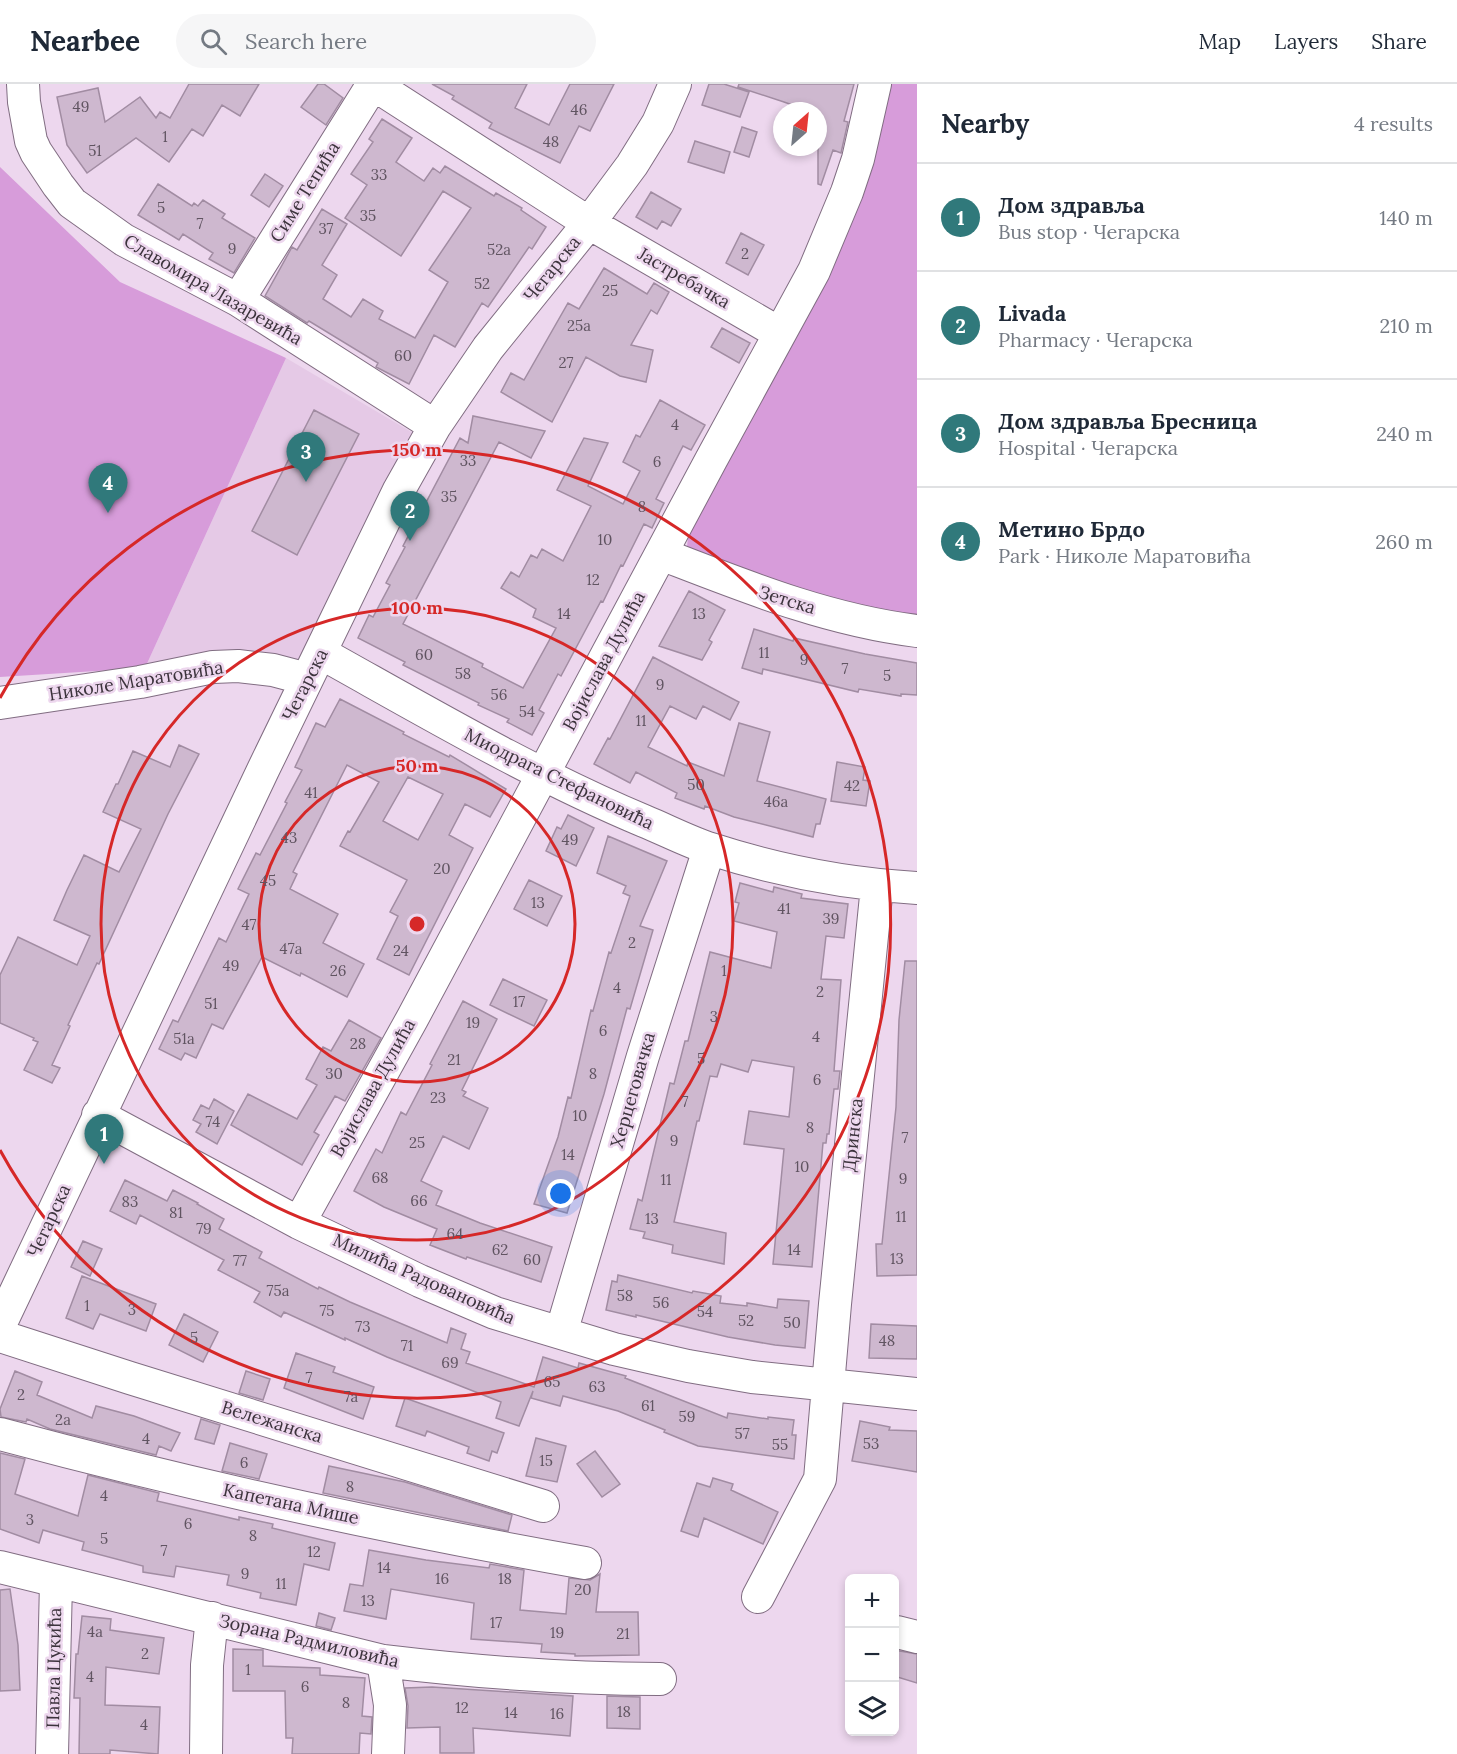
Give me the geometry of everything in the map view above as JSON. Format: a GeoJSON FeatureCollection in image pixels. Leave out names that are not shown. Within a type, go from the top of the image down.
{"type":"FeatureCollection","features":[{"type":"Feature","properties":{"kind":"street","name":"Славомира Лазаревића"},"geometry":{"type":"LineString","coordinates":[[23,84],[31,141],[36,152],[72,203],[124,240],[238,300],[435,426]]}},
{"type":"Feature","properties":{"kind":"street","name":"Јастребачка"},"geometry":{"type":"LineString","coordinates":[[373,84],[589,223],[779,333]]}},
{"type":"Feature","properties":{"kind":"street","name":"Симе Тепића"},"geometry":{"type":"LineString","coordinates":[[238,300],[373,84]]}},
{"type":"Feature","properties":{"kind":"street","name":"Чегарска"},"geometry":{"type":"LineString","coordinates":[[0,1325],[98,1115],[399,490],[435,426],[488,348],[589,223],[650,138],[675,84]]}},
{"type":"Feature","properties":{"kind":"street","name":"Војислава Дулића"},"geometry":{"type":"LineString","coordinates":[[299,1223],[544,775],[660,554],[814,271],[829,239],[858,159],[875,84]]}},
{"type":"Feature","properties":{"kind":"street","name":"Зетска"},"geometry":{"type":"LineString","coordinates":[[660,554],[788,601],[861,621],[917,631]]}},
{"type":"Feature","properties":{"kind":"street","name":"Николе Маратовића"},"geometry":{"type":"LineString","coordinates":[[0,703],[140,682],[213,667],[314,666]]}},
{"type":"Feature","properties":{"kind":"street","name":"Миодрага Стефановића"},"geometry":{"type":"LineString","coordinates":[[314,666],[598,801],[709,849],[827,879],[877,886],[917,888]]}},
{"type":"Feature","properties":{"kind":"street","name":"Херцеговачка"},"geometry":{"type":"LineString","coordinates":[[561,1333],[643,1056],[709,849]]}},
{"type":"Feature","properties":{"kind":"street","name":"Дринска"},"geometry":{"type":"LineString","coordinates":[[758,1597],[820,1479],[877,886]]}},
{"type":"Feature","properties":{"kind":"street","name":"Милића Радовановића"},"geometry":{"type":"LineString","coordinates":[[98,1115],[299,1223],[420,1281],[495,1313],[614,1349],[688,1366],[752,1377],[917,1394]]}},
{"type":"Feature","properties":{"kind":"street","name":"Вележанска"},"geometry":{"type":"LineString","coordinates":[[0,1336],[543,1506]]}},
{"type":"Feature","properties":{"kind":"street","name":"Капетана Мише"},"geometry":{"type":"LineString","coordinates":[[0,1434],[239,1494],[585,1563]]}},
{"type":"Feature","properties":{"kind":"street","name":"Зорана Радмиловића"},"geometry":{"type":"LineString","coordinates":[[0,1567],[383,1661],[556,1677],[660,1679]]}},
{"type":"Feature","properties":{"kind":"street","name":"Павла Цукића"},"geometry":{"type":"LineString","coordinates":[[52,1754],[56,1582]]}},
{"type":"Feature","properties":{"kind":"street"},"geometry":{"type":"LineString","coordinates":[[206,1754],[207,1665],[212,1618]]}},
{"type":"Feature","properties":{"kind":"street"},"geometry":{"type":"LineString","coordinates":[[383,1661],[390,1705],[388,1754]]}},
{"type":"Feature","properties":{"kind":"shaded area"},"geometry":{"type":"Polygon","coordinates":[[[889,84],[917,84],[917,616],[856,605],[793,588],[687,547],[689,525],[801,323],[856,212],[889,84]]]}},
{"type":"Feature","properties":{"kind":"shaded area"},"geometry":{"type":"Polygon","coordinates":[[[0,167],[120,282],[286,358],[145,668],[0,677],[0,167]]]}},
{"type":"Feature","properties":{"kind":"shaded area"},"geometry":{"type":"Polygon","coordinates":[[[286,358],[413,433],[302,662],[145,668],[286,358]]]}},
{"type":"Feature","properties":{"kind":"building"},"geometry":{"type":"Polygon","coordinates":[[[189,84],[259,84],[240,116],[222,105],[203,136],[192,129],[169,162],[136,138],[87,173],[67,145],[57,97],[98,88],[105,122],[140,97],[156,118],[160,112],[170,118],[189,84]]]}},
{"type":"Feature","properties":{"kind":"building"},"geometry":{"type":"Polygon","coordinates":[[[318,84],[324,84],[343,98],[326,125],[301,107],[318,84]]]}},
{"type":"Feature","properties":{"kind":"building"},"geometry":{"type":"Polygon","coordinates":[[[432,84],[527,84],[515,108],[549,125],[570,84],[614,84],[590,131],[579,126],[560,163],[489,128],[492,123],[452,99],[454,96],[432,84]]]}},
{"type":"Feature","properties":{"kind":"building"},"geometry":{"type":"Polygon","coordinates":[[[709,84],[724,84],[749,92],[740,117],[702,105],[709,84]]]}},
{"type":"Feature","properties":{"kind":"building"},"geometry":{"type":"Polygon","coordinates":[[[739,84],[854,84],[844,121],[848,122],[841,153],[833,150],[821,185],[818,184],[818,156],[827,156],[827,102],[784,102],[738,87],[739,84]]]}},
{"type":"Feature","properties":{"kind":"building"},"geometry":{"type":"Polygon","coordinates":[[[382,119],[412,138],[396,162],[424,181],[433,168],[440,173],[445,166],[494,196],[496,193],[522,208],[521,210],[546,227],[532,249],[529,247],[488,307],[482,303],[455,347],[434,335],[409,384],[376,367],[378,363],[309,321],[307,323],[265,296],[292,247],[297,250],[322,209],[347,224],[322,265],[337,275],[323,299],[351,317],[363,299],[383,311],[379,319],[415,338],[448,282],[429,270],[471,208],[443,191],[401,256],[345,218],[367,185],[351,174],[373,142],[369,139],[382,119]]]}},
{"type":"Feature","properties":{"kind":"building"},"geometry":{"type":"Polygon","coordinates":[[[742,127],[757,132],[749,157],[734,152],[742,127]]]}},
{"type":"Feature","properties":{"kind":"building"},"geometry":{"type":"Polygon","coordinates":[[[695,141],[730,152],[724,173],[688,162],[695,141]]]}},
{"type":"Feature","properties":{"kind":"building"},"geometry":{"type":"Polygon","coordinates":[[[265,174],[283,186],[269,207],[251,195],[265,174]]]}},
{"type":"Feature","properties":{"kind":"building"},"geometry":{"type":"Polygon","coordinates":[[[158,184],[192,206],[194,203],[198,206],[203,200],[225,214],[222,218],[255,238],[234,273],[209,259],[213,253],[183,234],[179,240],[138,215],[158,184]]]}},
{"type":"Feature","properties":{"kind":"building"},"geometry":{"type":"Polygon","coordinates":[[[651,192],[681,209],[671,226],[662,221],[657,229],[636,217],[651,192]]]}},
{"type":"Feature","properties":{"kind":"building"},"geometry":{"type":"Polygon","coordinates":[[[741,233],[764,245],[748,275],[726,263],[741,233]]]}},
{"type":"Feature","properties":{"kind":"building"},"geometry":{"type":"Polygon","coordinates":[[[604,268],[647,294],[654,283],[669,292],[657,314],[651,310],[631,345],[653,350],[646,382],[620,376],[586,357],[552,422],[501,392],[511,373],[524,380],[568,303],[579,309],[604,268]]]}},
{"type":"Feature","properties":{"kind":"building"},"geometry":{"type":"Polygon","coordinates":[[[722,328],[750,343],[739,363],[711,347],[722,328]]]}},
{"type":"Feature","properties":{"kind":"building"},"geometry":{"type":"Polygon","coordinates":[[[660,400],[705,425],[691,450],[683,446],[656,499],[664,503],[652,528],[644,524],[561,676],[558,674],[539,710],[544,713],[532,735],[507,722],[509,719],[403,665],[405,662],[358,638],[369,615],[373,617],[390,585],[386,583],[405,547],[403,546],[460,438],[468,443],[473,416],[545,431],[531,458],[499,442],[403,624],[483,664],[482,667],[523,688],[556,628],[533,617],[536,609],[501,588],[511,572],[519,577],[531,555],[537,558],[542,549],[563,561],[591,506],[557,490],[584,438],[608,443],[588,486],[623,504],[640,471],[623,462],[636,435],[640,437],[660,400]]]}},
{"type":"Feature","properties":{"kind":"building"},"geometry":{"type":"Polygon","coordinates":[[[314,410],[359,434],[297,555],[252,531],[314,410]]]}},
{"type":"Feature","properties":{"kind":"building"},"geometry":{"type":"Polygon","coordinates":[[[689,591],[725,610],[709,640],[712,642],[702,660],[659,646],[689,591]]]}},
{"type":"Feature","properties":{"kind":"building"},"geometry":{"type":"Polygon","coordinates":[[[754,629],[793,641],[794,638],[917,663],[917,695],[901,694],[901,696],[859,689],[858,692],[763,669],[762,674],[742,668],[754,629]]]}},
{"type":"Feature","properties":{"kind":"building"},"geometry":{"type":"Polygon","coordinates":[[[653,657],[739,702],[730,720],[703,706],[696,719],[670,706],[648,747],[687,766],[688,762],[724,776],[739,723],[770,732],[757,781],[826,799],[820,824],[816,824],[813,837],[734,817],[705,806],[704,809],[675,798],[677,793],[636,772],[630,783],[594,764],[608,738],[610,739],[653,657]]]}},
{"type":"Feature","properties":{"kind":"building"},"geometry":{"type":"Polygon","coordinates":[[[340,699],[404,732],[403,734],[449,757],[450,755],[506,789],[490,817],[465,804],[449,835],[473,848],[409,975],[377,959],[398,916],[390,912],[407,880],[340,846],[379,782],[347,765],[293,872],[297,874],[290,889],[338,914],[323,943],[364,964],[347,997],[301,973],[300,976],[262,957],[223,1029],[212,1024],[196,1058],[185,1053],[181,1060],[159,1049],[173,1020],[178,1022],[219,938],[226,942],[249,894],[238,889],[256,853],[260,855],[287,803],[285,802],[302,770],[295,767],[316,723],[325,727],[340,699]],[[408,777],[383,821],[418,840],[443,794],[408,777]]]}},
{"type":"Feature","properties":{"kind":"building"},"geometry":{"type":"Polygon","coordinates":[[[179,745],[199,754],[68,1025],[70,1026],[52,1065],[60,1068],[52,1083],[24,1070],[38,1042],[0,1023],[0,975],[18,937],[77,965],[90,936],[54,920],[67,890],[84,855],[119,872],[141,829],[103,812],[133,751],[170,767],[179,745]]]}},
{"type":"Feature","properties":{"kind":"building"},"geometry":{"type":"Polygon","coordinates":[[[837,762],[865,767],[863,780],[870,781],[866,806],[831,801],[837,762]]]}},
{"type":"Feature","properties":{"kind":"building"},"geometry":{"type":"Polygon","coordinates":[[[568,815],[594,828],[576,866],[546,851],[557,827],[561,829],[568,815]]]}},
{"type":"Feature","properties":{"kind":"building"},"geometry":{"type":"Polygon","coordinates":[[[608,836],[667,861],[640,926],[653,930],[630,1009],[627,1008],[604,1094],[567,1213],[534,1204],[558,1137],[568,1097],[571,1098],[591,1010],[593,1011],[609,952],[611,953],[630,896],[623,893],[626,886],[597,873],[608,836]]]}},
{"type":"Feature","properties":{"kind":"building"},"geometry":{"type":"Polygon","coordinates":[[[529,880],[562,896],[547,926],[514,909],[529,880]]]}},
{"type":"Feature","properties":{"kind":"building"},"geometry":{"type":"Polygon","coordinates":[[[740,883],[773,892],[774,887],[802,894],[801,898],[848,904],[844,938],[826,936],[821,979],[841,980],[834,1071],[840,1071],[838,1089],[834,1089],[829,1134],[827,1134],[826,1143],[823,1143],[812,1267],[773,1264],[784,1149],[744,1144],[749,1111],[789,1117],[794,1067],[752,1060],[748,1072],[721,1064],[717,1077],[710,1076],[699,1121],[697,1121],[674,1222],[726,1233],[724,1264],[672,1253],[673,1245],[643,1238],[645,1232],[630,1229],[638,1199],[642,1201],[670,1083],[674,1084],[685,1041],[688,1041],[710,952],[771,968],[777,932],[734,921],[739,903],[735,902],[740,883]]]}},
{"type":"Feature","properties":{"kind":"building"},"geometry":{"type":"Polygon","coordinates":[[[905,961],[917,961],[917,1275],[877,1276],[876,1244],[882,1244],[896,1107],[899,1020],[905,961]]]}},
{"type":"Feature","properties":{"kind":"building"},"geometry":{"type":"Polygon","coordinates":[[[503,979],[547,1000],[534,1026],[490,1005],[503,979]]]}},
{"type":"Feature","properties":{"kind":"building"},"geometry":{"type":"Polygon","coordinates":[[[463,1001],[497,1019],[462,1090],[466,1092],[463,1096],[488,1108],[469,1149],[443,1136],[421,1181],[442,1191],[436,1205],[480,1223],[552,1247],[541,1282],[467,1257],[466,1259],[430,1245],[437,1229],[384,1207],[354,1191],[376,1149],[382,1153],[401,1112],[406,1115],[463,1001]]]}},
{"type":"Feature","properties":{"kind":"building"},"geometry":{"type":"Polygon","coordinates":[[[349,1020],[381,1038],[345,1101],[335,1096],[314,1132],[319,1135],[302,1165],[231,1125],[248,1094],[297,1119],[317,1085],[306,1079],[323,1047],[331,1051],[349,1020]]]}},
{"type":"Feature","properties":{"kind":"building"},"geometry":{"type":"Polygon","coordinates":[[[214,1099],[234,1111],[217,1144],[196,1132],[201,1124],[193,1120],[201,1105],[209,1109],[214,1099]]]}},
{"type":"Feature","properties":{"kind":"building"},"geometry":{"type":"Polygon","coordinates":[[[125,1180],[167,1201],[173,1190],[198,1203],[224,1219],[219,1229],[262,1252],[259,1258],[318,1289],[319,1287],[447,1343],[451,1328],[466,1334],[461,1349],[470,1352],[466,1363],[534,1387],[543,1357],[578,1368],[579,1363],[626,1376],[625,1378],[727,1418],[728,1413],[794,1420],[792,1435],[796,1435],[794,1459],[698,1446],[618,1411],[563,1396],[560,1406],[531,1398],[533,1391],[519,1426],[496,1418],[501,1402],[345,1338],[345,1340],[284,1312],[281,1317],[254,1302],[260,1292],[218,1270],[224,1260],[140,1215],[136,1224],[110,1211],[125,1180]]]}},
{"type":"Feature","properties":{"kind":"building"},"geometry":{"type":"Polygon","coordinates":[[[83,1241],[102,1249],[90,1276],[71,1267],[83,1241]]]}},
{"type":"Feature","properties":{"kind":"building"},"geometry":{"type":"Polygon","coordinates":[[[618,1275],[692,1293],[693,1291],[721,1296],[720,1303],[747,1306],[747,1303],[777,1308],[778,1299],[809,1301],[805,1348],[728,1337],[606,1310],[612,1281],[617,1282],[618,1275]]]}},
{"type":"Feature","properties":{"kind":"building"},"geometry":{"type":"Polygon","coordinates":[[[82,1276],[156,1304],[146,1331],[100,1314],[93,1329],[66,1318],[82,1276]]]}},
{"type":"Feature","properties":{"kind":"building"},"geometry":{"type":"Polygon","coordinates":[[[184,1314],[218,1332],[203,1362],[169,1345],[184,1314]]]}},
{"type":"Feature","properties":{"kind":"building"},"geometry":{"type":"Polygon","coordinates":[[[871,1324],[917,1326],[917,1359],[869,1358],[871,1324]]]}},
{"type":"Feature","properties":{"kind":"building"},"geometry":{"type":"Polygon","coordinates":[[[296,1353],[335,1367],[333,1372],[374,1387],[363,1419],[284,1388],[296,1353]]]}},
{"type":"Feature","properties":{"kind":"building"},"geometry":{"type":"Polygon","coordinates":[[[15,1371],[42,1382],[37,1395],[92,1418],[96,1406],[134,1416],[180,1433],[171,1451],[159,1446],[156,1455],[50,1429],[27,1419],[26,1422],[1,1417],[0,1409],[15,1371]]]}},
{"type":"Feature","properties":{"kind":"building"},"geometry":{"type":"Polygon","coordinates":[[[246,1371],[270,1379],[263,1400],[239,1393],[246,1371]]]}},
{"type":"Feature","properties":{"kind":"building"},"geometry":{"type":"Polygon","coordinates":[[[405,1398],[504,1433],[497,1453],[492,1451],[489,1461],[467,1453],[469,1447],[427,1431],[425,1436],[396,1426],[405,1398]]]}},
{"type":"Feature","properties":{"kind":"building"},"geometry":{"type":"Polygon","coordinates":[[[201,1419],[220,1425],[214,1444],[195,1439],[201,1419]]]}},
{"type":"Feature","properties":{"kind":"building"},"geometry":{"type":"Polygon","coordinates":[[[860,1421],[890,1427],[889,1430],[917,1431],[917,1472],[852,1461],[860,1421]]]}},
{"type":"Feature","properties":{"kind":"building"},"geometry":{"type":"Polygon","coordinates":[[[536,1438],[566,1446],[557,1482],[526,1476],[536,1438]]]}},
{"type":"Feature","properties":{"kind":"building"},"geometry":{"type":"Polygon","coordinates":[[[230,1443],[267,1454],[259,1479],[222,1471],[230,1443]]]}},
{"type":"Feature","properties":{"kind":"building"},"geometry":{"type":"Polygon","coordinates":[[[595,1451],[620,1484],[602,1497],[577,1464],[595,1451]]]}},
{"type":"Feature","properties":{"kind":"building"},"geometry":{"type":"Polygon","coordinates":[[[0,1453],[25,1459],[15,1494],[78,1516],[88,1475],[159,1493],[157,1501],[239,1520],[239,1517],[273,1524],[272,1528],[335,1543],[329,1570],[304,1564],[296,1605],[260,1598],[261,1593],[227,1585],[229,1575],[176,1566],[174,1577],[143,1572],[143,1566],[82,1550],[84,1542],[43,1530],[39,1543],[0,1529],[0,1453]]]}},
{"type":"Feature","properties":{"kind":"building"},"geometry":{"type":"Polygon","coordinates":[[[329,1466],[405,1482],[512,1515],[508,1531],[323,1493],[329,1466]]]}},
{"type":"Feature","properties":{"kind":"building"},"geometry":{"type":"Polygon","coordinates":[[[713,1478],[733,1484],[731,1490],[778,1512],[763,1544],[704,1518],[698,1537],[681,1531],[697,1483],[710,1487],[713,1478]]]}},
{"type":"Feature","properties":{"kind":"building"},"geometry":{"type":"Polygon","coordinates":[[[369,1550],[426,1560],[489,1568],[490,1564],[524,1570],[520,1610],[566,1614],[569,1578],[590,1580],[600,1574],[596,1612],[638,1612],[639,1655],[575,1656],[575,1654],[541,1652],[542,1644],[471,1639],[474,1603],[391,1589],[386,1619],[344,1611],[350,1584],[363,1586],[369,1550]]]}},
{"type":"Feature","properties":{"kind":"building"},"geometry":{"type":"Polygon","coordinates":[[[10,1589],[18,1645],[20,1690],[0,1691],[0,1590],[10,1589]]]}},
{"type":"Feature","properties":{"kind":"building"},"geometry":{"type":"Polygon","coordinates":[[[319,1613],[335,1618],[331,1630],[316,1626],[319,1613]]]}},
{"type":"Feature","properties":{"kind":"building"},"geometry":{"type":"Polygon","coordinates":[[[82,1616],[111,1619],[110,1630],[164,1638],[159,1674],[106,1667],[105,1705],[160,1707],[158,1754],[110,1750],[110,1754],[79,1754],[80,1698],[74,1698],[76,1654],[78,1654],[82,1616]]]}},
{"type":"Feature","properties":{"kind":"building"},"geometry":{"type":"Polygon","coordinates":[[[233,1649],[263,1650],[263,1666],[320,1668],[320,1675],[365,1678],[362,1716],[372,1717],[371,1734],[360,1733],[359,1754],[292,1754],[293,1738],[286,1738],[285,1691],[233,1691],[233,1649]]]}},
{"type":"Feature","properties":{"kind":"building"},"geometry":{"type":"Polygon","coordinates":[[[899,1651],[917,1654],[917,1683],[899,1678],[899,1651]]]}},
{"type":"Feature","properties":{"kind":"building"},"geometry":{"type":"Polygon","coordinates":[[[432,1687],[573,1696],[570,1736],[473,1728],[474,1753],[440,1753],[440,1727],[407,1728],[408,1706],[405,1688],[432,1687]]]}},
{"type":"Feature","properties":{"kind":"building"},"geometry":{"type":"Polygon","coordinates":[[[607,1696],[640,1697],[640,1729],[607,1728],[607,1696]]]}},
{"type":"Feature","properties":{"kind":"place","name":"Дом здравља Бресница"},"geometry":{"type":"Point","coordinates":[306,482]}},
{"type":"Feature","properties":{"kind":"place","name":"Метино Брдо"},"geometry":{"type":"Point","coordinates":[108,513]}},
{"type":"Feature","properties":{"kind":"place","name":"Livada"},"geometry":{"type":"Point","coordinates":[410,541]}},
{"type":"Feature","properties":{"kind":"place","name":"Дом здравља"},"geometry":{"type":"Point","coordinates":[104,1164]}}]}
